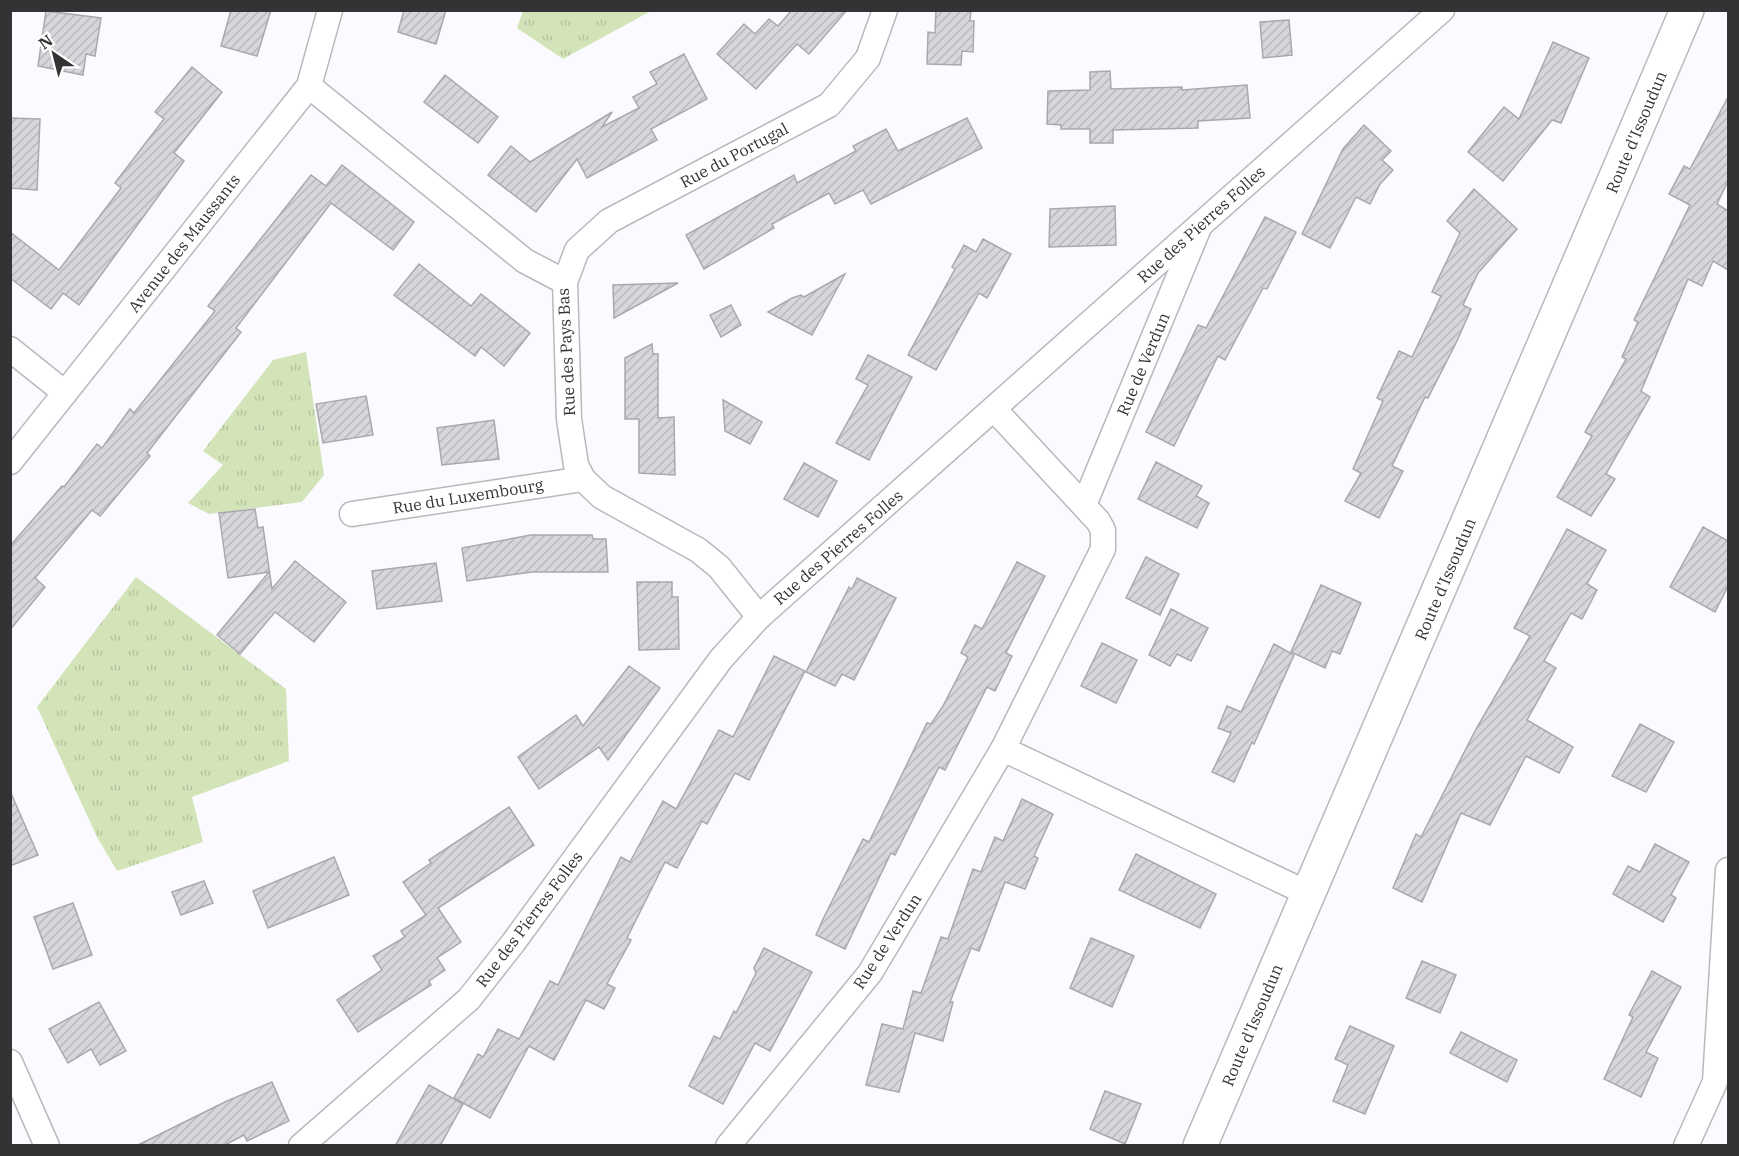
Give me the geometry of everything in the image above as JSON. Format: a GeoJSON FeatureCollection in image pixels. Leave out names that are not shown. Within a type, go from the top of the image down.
{"type":"FeatureCollection","features":[{"type":"Feature","properties":{"kind":"main road","name":"Route d'Issoudun"},"geometry":{"type":"LineString","coordinates":[[1200,1146],[1307,893],[1451,566],[1687,10]]}},
{"type":"Feature","properties":{"kind":"street","name":"Avenue des Maussants"},"geometry":{"type":"LineString","coordinates":[[10,462],[309,86],[330,10]]}},
{"type":"Feature","properties":{"kind":"street","name":"Rue du Portugal"},"geometry":{"type":"LineString","coordinates":[[565,282],[577,250],[609,220],[829,105],[868,58],[885,10]]}},
{"type":"Feature","properties":{"kind":"street","name":"Rue des Pierres Folles"},"geometry":{"type":"LineString","coordinates":[[301,1146],[469,999],[513,943],[721,659],[759,617],[1442,10]]}},
{"type":"Feature","properties":{"kind":"street","name":"Rue des Pays Bas"},"geometry":{"type":"LineString","coordinates":[[309,86],[525,261],[565,282],[569,419],[573,454],[583,478],[602,497],[705,555],[718,567],[759,617]]}},
{"type":"Feature","properties":{"kind":"street","name":"Rue de Verdun"},"geometry":{"type":"LineString","coordinates":[[1084,505],[1201,224]]}},
{"type":"Feature","properties":{"kind":"street"},"geometry":{"type":"LineString","coordinates":[[10,349],[65,393]]}},
{"type":"Feature","properties":{"kind":"street","name":"Rue de Verdun"},"geometry":{"type":"LineString","coordinates":[[728,1146],[870,973],[1003,749],[1103,549],[1103,530],[1084,505],[993,409]]}},
{"type":"Feature","properties":{"kind":"street","name":"Rue du Luxembourg"},"geometry":{"type":"LineString","coordinates":[[352,514],[583,478]]}},
{"type":"Feature","properties":{"kind":"street"},"geometry":{"type":"LineString","coordinates":[[1003,749],[1307,893]]}},
{"type":"Feature","properties":{"kind":"street"},"geometry":{"type":"LineString","coordinates":[[1686,1146],[1715,1082],[1728,870]]}},
{"type":"Feature","properties":{"kind":"street"},"geometry":{"type":"LineString","coordinates":[[10,1062],[47,1146]]}},
{"type":"Feature","properties":{"kind":"green space"},"geometry":{"type":"Polygon","coordinates":[[[523,10],[651,11],[563,59],[517,28],[523,10]]]}},
{"type":"Feature","properties":{"kind":"green space"},"geometry":{"type":"Polygon","coordinates":[[[306,352],[324,475],[302,502],[209,514],[188,503],[223,465],[203,451],[273,360],[306,352]]]}},
{"type":"Feature","properties":{"kind":"green space"},"geometry":{"type":"Polygon","coordinates":[[[136,577],[286,689],[289,761],[192,797],[203,842],[117,871],[97,837],[37,707],[136,577]]]}},
{"type":"Feature","properties":{"kind":"building"},"geometry":{"type":"Polygon","coordinates":[[[231,10],[271,10],[257,56],[221,46],[231,10]]]}},
{"type":"Feature","properties":{"kind":"building"},"geometry":{"type":"Polygon","coordinates":[[[404,10],[446,10],[436,44],[398,32],[404,10]]]}},
{"type":"Feature","properties":{"kind":"building"},"geometry":{"type":"Polygon","coordinates":[[[792,10],[847,10],[809,54],[797,44],[756,89],[717,54],[744,24],[755,34],[769,19],[778,26],[792,10]]]}},
{"type":"Feature","properties":{"kind":"building"},"geometry":{"type":"Polygon","coordinates":[[[936,10],[971,10],[970,21],[974,21],[973,52],[962,51],[961,65],[927,64],[928,32],[935,33],[936,10]]]}},
{"type":"Feature","properties":{"kind":"building"},"geometry":{"type":"Polygon","coordinates":[[[46,11],[101,18],[95,56],[86,54],[83,75],[38,66],[46,11]]]}},
{"type":"Feature","properties":{"kind":"building"},"geometry":{"type":"Polygon","coordinates":[[[1289,20],[1292,55],[1263,58],[1260,22],[1289,20]]]}},
{"type":"Feature","properties":{"kind":"building"},"geometry":{"type":"Polygon","coordinates":[[[1553,42],[1589,58],[1561,123],[1552,120],[1503,181],[1468,152],[1504,107],[1519,119],[1553,42]]]}},
{"type":"Feature","properties":{"kind":"building"},"geometry":{"type":"Polygon","coordinates":[[[684,54],[707,99],[651,129],[657,140],[587,178],[577,159],[536,212],[488,175],[511,146],[530,162],[612,112],[602,127],[639,108],[633,97],[657,84],[650,72],[684,54]]]}},
{"type":"Feature","properties":{"kind":"building"},"geometry":{"type":"Polygon","coordinates":[[[192,67],[222,92],[174,153],[184,161],[79,305],[63,293],[51,309],[10,278],[10,232],[59,270],[121,188],[115,183],[164,119],[155,112],[192,67]]]}},
{"type":"Feature","properties":{"kind":"building"},"geometry":{"type":"Polygon","coordinates":[[[1110,71],[1111,89],[1182,87],[1182,90],[1247,85],[1250,118],[1198,121],[1198,128],[1113,130],[1113,143],[1090,143],[1090,129],[1061,129],[1061,125],[1047,124],[1048,91],[1090,90],[1090,72],[1110,71]]]}},
{"type":"Feature","properties":{"kind":"building"},"geometry":{"type":"Polygon","coordinates":[[[445,75],[498,117],[478,143],[424,102],[445,75]]]}},
{"type":"Feature","properties":{"kind":"building"},"geometry":{"type":"Polygon","coordinates":[[[1728,97],[1728,181],[1717,204],[1728,211],[1728,270],[1713,261],[1702,286],[1688,279],[1641,391],[1650,397],[1606,474],[1615,479],[1591,516],[1557,497],[1592,436],[1585,432],[1626,359],[1622,357],[1638,322],[1634,320],[1690,205],[1669,194],[1684,166],[1690,169],[1728,97]]]}},
{"type":"Feature","properties":{"kind":"building"},"geometry":{"type":"Polygon","coordinates":[[[10,118],[40,119],[37,190],[10,188],[10,118]]]}},
{"type":"Feature","properties":{"kind":"building"},"geometry":{"type":"Polygon","coordinates":[[[967,118],[982,148],[871,204],[863,190],[835,204],[829,193],[772,224],[774,228],[704,269],[686,235],[794,175],[797,183],[856,151],[853,146],[886,129],[898,151],[967,118]]]}},
{"type":"Feature","properties":{"kind":"building"},"geometry":{"type":"Polygon","coordinates":[[[1364,125],[1391,151],[1382,160],[1393,170],[1380,184],[1370,204],[1356,197],[1330,248],[1302,234],[1343,149],[1364,125]]]}},
{"type":"Feature","properties":{"kind":"building"},"geometry":{"type":"Polygon","coordinates":[[[342,165],[414,222],[393,250],[331,203],[236,328],[241,332],[147,453],[150,456],[100,516],[92,510],[35,578],[45,587],[10,630],[10,546],[62,486],[64,487],[97,444],[102,448],[130,409],[134,413],[215,311],[208,306],[311,175],[326,186],[342,165]]]}},
{"type":"Feature","properties":{"kind":"building"},"geometry":{"type":"Polygon","coordinates":[[[1474,189],[1517,229],[1478,273],[1463,305],[1471,309],[1457,341],[1428,398],[1425,397],[1392,466],[1403,471],[1379,518],[1345,501],[1361,473],[1353,469],[1383,401],[1377,398],[1399,351],[1412,357],[1441,296],[1432,292],[1460,233],[1447,221],[1474,189]]]}},
{"type":"Feature","properties":{"kind":"building"},"geometry":{"type":"Polygon","coordinates":[[[1115,206],[1116,245],[1049,247],[1050,209],[1115,206]]]}},
{"type":"Feature","properties":{"kind":"building"},"geometry":{"type":"Polygon","coordinates":[[[1265,217],[1296,232],[1267,289],[1263,288],[1225,360],[1218,356],[1174,446],[1146,432],[1198,325],[1206,328],[1265,217]]]}},
{"type":"Feature","properties":{"kind":"building"},"geometry":{"type":"Polygon","coordinates":[[[983,239],[1011,254],[987,298],[979,293],[936,370],[908,355],[955,269],[952,267],[964,245],[976,252],[983,239]]]}},
{"type":"Feature","properties":{"kind":"building"},"geometry":{"type":"Polygon","coordinates":[[[419,264],[471,306],[481,294],[530,333],[504,366],[481,347],[475,356],[394,295],[419,264]]]}},
{"type":"Feature","properties":{"kind":"building"},"geometry":{"type":"Polygon","coordinates":[[[845,274],[812,335],[768,312],[792,298],[801,295],[804,297],[845,274]]]}},
{"type":"Feature","properties":{"kind":"building"},"geometry":{"type":"Polygon","coordinates":[[[678,283],[614,318],[613,285],[678,283]]]}},
{"type":"Feature","properties":{"kind":"building"},"geometry":{"type":"Polygon","coordinates":[[[731,305],[741,325],[721,337],[710,315],[731,305]]]}},
{"type":"Feature","properties":{"kind":"building"},"geometry":{"type":"Polygon","coordinates":[[[652,344],[653,354],[658,354],[658,418],[674,417],[675,475],[639,473],[639,419],[625,419],[625,358],[652,344]]]}},
{"type":"Feature","properties":{"kind":"building"},"geometry":{"type":"Polygon","coordinates":[[[868,355],[912,377],[869,460],[836,443],[868,385],[856,379],[868,355]]]}},
{"type":"Feature","properties":{"kind":"building"},"geometry":{"type":"Polygon","coordinates":[[[366,396],[373,435],[323,443],[316,404],[366,396]]]}},
{"type":"Feature","properties":{"kind":"building"},"geometry":{"type":"Polygon","coordinates":[[[723,400],[762,422],[750,444],[725,431],[723,400]]]}},
{"type":"Feature","properties":{"kind":"building"},"geometry":{"type":"Polygon","coordinates":[[[494,420],[499,459],[442,465],[437,428],[494,420]]]}},
{"type":"Feature","properties":{"kind":"building"},"geometry":{"type":"Polygon","coordinates":[[[1156,462],[1202,486],[1196,496],[1209,503],[1197,528],[1138,499],[1156,462]]]}},
{"type":"Feature","properties":{"kind":"building"},"geometry":{"type":"Polygon","coordinates":[[[804,463],[837,481],[818,517],[784,499],[804,463]]]}},
{"type":"Feature","properties":{"kind":"building"},"geometry":{"type":"Polygon","coordinates":[[[255,509],[258,528],[263,527],[272,589],[295,561],[346,602],[314,642],[275,612],[240,654],[217,635],[269,572],[228,578],[219,513],[255,509]]]}},
{"type":"Feature","properties":{"kind":"building"},"geometry":{"type":"Polygon","coordinates":[[[1703,527],[1728,541],[1728,586],[1715,612],[1670,587],[1703,527]]]}},
{"type":"Feature","properties":{"kind":"building"},"geometry":{"type":"Polygon","coordinates":[[[1567,529],[1606,550],[1587,584],[1597,590],[1582,619],[1571,613],[1544,661],[1556,668],[1527,720],[1573,747],[1559,773],[1526,756],[1490,825],[1461,813],[1422,902],[1393,888],[1416,834],[1421,837],[1476,729],[1530,636],[1514,628],[1567,529]]]}},
{"type":"Feature","properties":{"kind":"building"},"geometry":{"type":"Polygon","coordinates":[[[531,535],[592,535],[593,539],[606,539],[608,572],[532,572],[467,581],[462,548],[531,535]]]}},
{"type":"Feature","properties":{"kind":"building"},"geometry":{"type":"Polygon","coordinates":[[[1146,557],[1179,574],[1160,615],[1126,598],[1146,557]]]}},
{"type":"Feature","properties":{"kind":"building"},"geometry":{"type":"Polygon","coordinates":[[[1017,562],[1045,576],[1006,653],[1012,656],[995,691],[987,687],[945,770],[939,767],[895,855],[891,853],[845,949],[816,935],[863,839],[869,842],[927,723],[931,724],[943,706],[968,657],[961,653],[975,625],[982,629],[1017,562]]]}},
{"type":"Feature","properties":{"kind":"building"},"geometry":{"type":"Polygon","coordinates":[[[436,563],[442,601],[377,609],[372,571],[436,563]]]}},
{"type":"Feature","properties":{"kind":"building"},"geometry":{"type":"Polygon","coordinates":[[[857,578],[896,598],[854,680],[842,674],[835,686],[806,672],[849,587],[852,589],[857,578]]]}},
{"type":"Feature","properties":{"kind":"building"},"geometry":{"type":"Polygon","coordinates":[[[637,582],[672,582],[672,597],[678,597],[679,649],[639,650],[637,582]]]}},
{"type":"Feature","properties":{"kind":"building"},"geometry":{"type":"Polygon","coordinates":[[[1321,585],[1361,603],[1340,654],[1332,651],[1325,668],[1291,652],[1321,585]]]}},
{"type":"Feature","properties":{"kind":"building"},"geometry":{"type":"Polygon","coordinates":[[[1171,609],[1208,628],[1191,661],[1177,654],[1170,666],[1149,655],[1171,609]]]}},
{"type":"Feature","properties":{"kind":"building"},"geometry":{"type":"Polygon","coordinates":[[[1102,643],[1137,660],[1116,703],[1081,686],[1102,643]]]}},
{"type":"Feature","properties":{"kind":"building"},"geometry":{"type":"Polygon","coordinates":[[[1274,644],[1294,655],[1254,744],[1252,742],[1234,782],[1212,772],[1231,733],[1218,728],[1227,706],[1241,712],[1274,644]]]}},
{"type":"Feature","properties":{"kind":"building"},"geometry":{"type":"Polygon","coordinates":[[[774,656],[805,671],[749,780],[735,773],[707,824],[702,821],[677,868],[665,862],[627,938],[631,940],[607,984],[615,988],[604,1009],[586,1000],[554,1060],[529,1046],[490,1118],[454,1098],[478,1054],[483,1057],[498,1029],[519,1039],[550,981],[558,985],[621,857],[630,862],[663,801],[676,809],[719,730],[733,737],[774,656]]]}},
{"type":"Feature","properties":{"kind":"building"},"geometry":{"type":"Polygon","coordinates":[[[629,666],[660,688],[608,760],[599,747],[539,789],[518,757],[576,715],[583,726],[629,666]]]}},
{"type":"Feature","properties":{"kind":"building"},"geometry":{"type":"Polygon","coordinates":[[[1640,724],[1674,742],[1646,792],[1612,776],[1640,724]]]}},
{"type":"Feature","properties":{"kind":"building"},"geometry":{"type":"Polygon","coordinates":[[[10,791],[38,855],[10,866],[10,791]]]}},
{"type":"Feature","properties":{"kind":"building"},"geometry":{"type":"Polygon","coordinates":[[[1022,799],[1053,814],[1034,856],[1038,858],[1025,889],[1005,882],[979,951],[971,948],[950,1002],[953,1002],[943,1041],[915,1033],[899,1092],[866,1085],[882,1024],[903,1029],[913,991],[921,993],[941,937],[948,939],[973,869],[981,872],[995,837],[1003,841],[1022,799]]]}},
{"type":"Feature","properties":{"kind":"building"},"geometry":{"type":"Polygon","coordinates":[[[509,807],[534,845],[438,908],[461,942],[437,958],[445,970],[429,981],[431,985],[358,1032],[337,1000],[382,970],[373,956],[405,937],[401,931],[426,915],[403,882],[431,863],[429,860],[509,807]]]}},
{"type":"Feature","properties":{"kind":"building"},"geometry":{"type":"Polygon","coordinates":[[[1655,844],[1689,862],[1671,895],[1676,898],[1663,922],[1613,894],[1628,866],[1640,872],[1655,844]]]}},
{"type":"Feature","properties":{"kind":"building"},"geometry":{"type":"Polygon","coordinates":[[[1136,854],[1216,894],[1200,928],[1119,890],[1136,854]]]}},
{"type":"Feature","properties":{"kind":"building"},"geometry":{"type":"Polygon","coordinates":[[[334,857],[349,895],[268,928],[253,891],[334,857]]]}},
{"type":"Feature","properties":{"kind":"building"},"geometry":{"type":"Polygon","coordinates":[[[204,881],[213,903],[181,915],[172,892],[204,881]]]}},
{"type":"Feature","properties":{"kind":"building"},"geometry":{"type":"Polygon","coordinates":[[[73,903],[92,955],[53,969],[34,917],[73,903]]]}},
{"type":"Feature","properties":{"kind":"building"},"geometry":{"type":"Polygon","coordinates":[[[1091,938],[1134,956],[1112,1007],[1070,988],[1091,938]]]}},
{"type":"Feature","properties":{"kind":"building"},"geometry":{"type":"Polygon","coordinates":[[[764,948],[812,972],[770,1051],[755,1043],[723,1104],[689,1086],[714,1036],[720,1039],[734,1011],[736,1013],[756,973],[754,968],[764,948]]]}},
{"type":"Feature","properties":{"kind":"building"},"geometry":{"type":"Polygon","coordinates":[[[1422,961],[1456,975],[1440,1013],[1406,998],[1422,961]]]}},
{"type":"Feature","properties":{"kind":"building"},"geometry":{"type":"Polygon","coordinates":[[[1652,971],[1681,987],[1646,1052],[1658,1058],[1641,1097],[1604,1079],[1633,1017],[1629,1015],[1652,971]]]}},
{"type":"Feature","properties":{"kind":"building"},"geometry":{"type":"Polygon","coordinates":[[[99,1002],[126,1051],[100,1065],[91,1049],[68,1063],[49,1029],[99,1002]]]}},
{"type":"Feature","properties":{"kind":"building"},"geometry":{"type":"Polygon","coordinates":[[[1350,1026],[1394,1046],[1365,1114],[1333,1101],[1348,1065],[1335,1059],[1350,1026]]]}},
{"type":"Feature","properties":{"kind":"building"},"geometry":{"type":"Polygon","coordinates":[[[1461,1032],[1517,1060],[1507,1082],[1450,1053],[1461,1032]]]}},
{"type":"Feature","properties":{"kind":"building"},"geometry":{"type":"Polygon","coordinates":[[[272,1082],[289,1121],[247,1141],[244,1135],[223,1146],[136,1146],[227,1101],[272,1082]]]}},
{"type":"Feature","properties":{"kind":"building"},"geometry":{"type":"Polygon","coordinates":[[[429,1085],[463,1104],[440,1146],[395,1146],[429,1085]]]}},
{"type":"Feature","properties":{"kind":"building"},"geometry":{"type":"Polygon","coordinates":[[[1105,1091],[1141,1104],[1125,1144],[1090,1129],[1105,1091]]]}}]}
